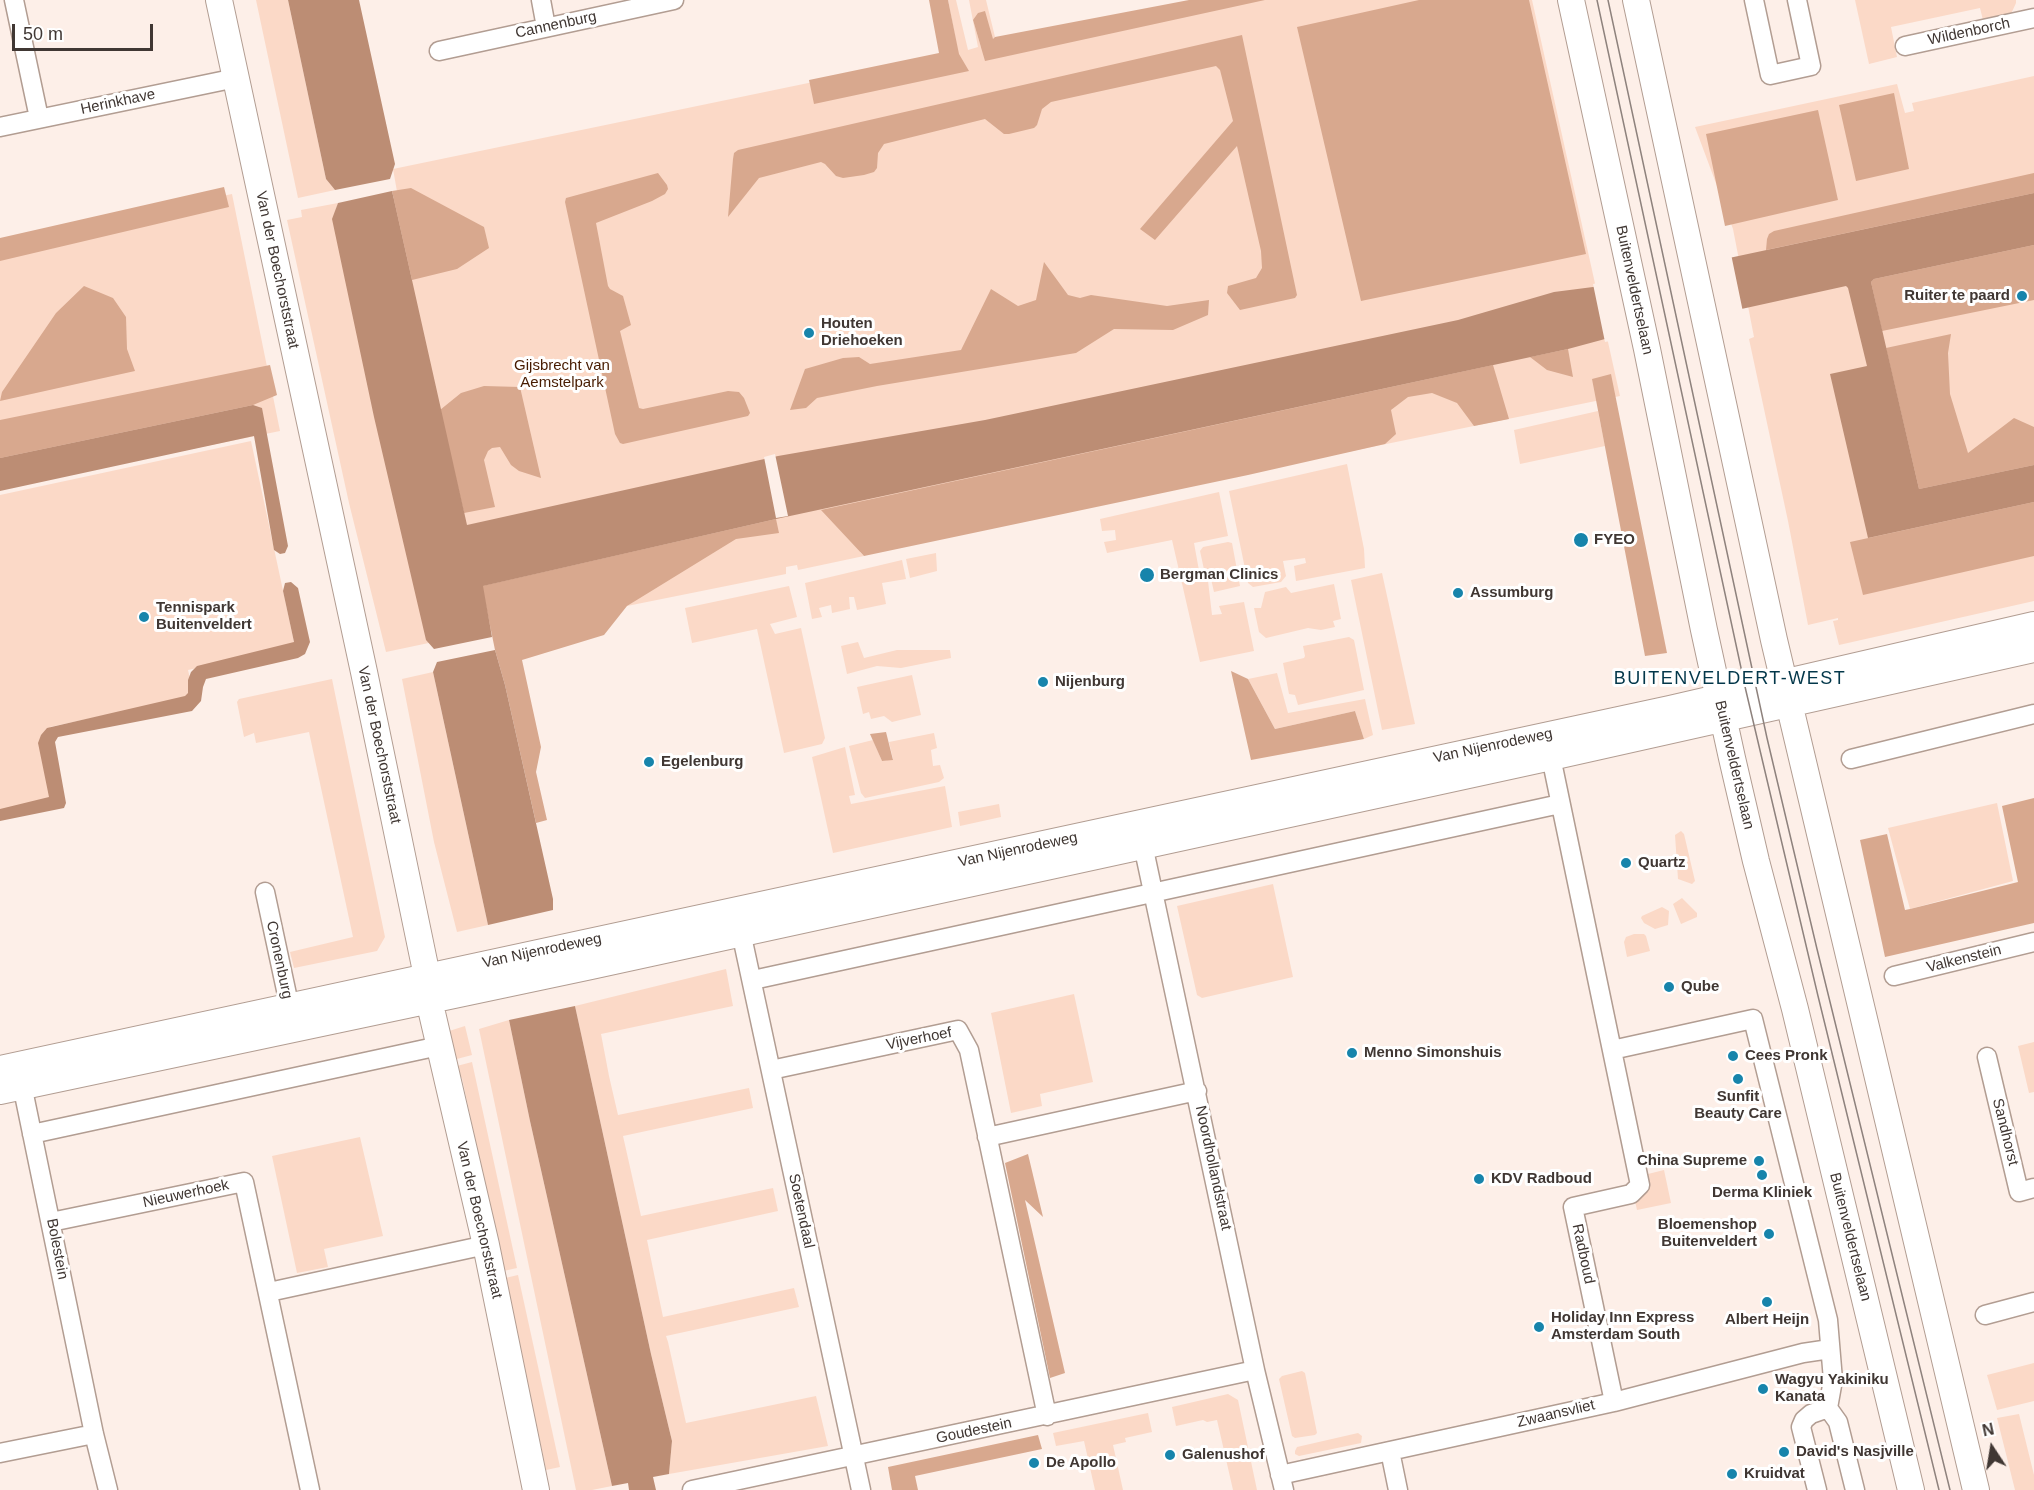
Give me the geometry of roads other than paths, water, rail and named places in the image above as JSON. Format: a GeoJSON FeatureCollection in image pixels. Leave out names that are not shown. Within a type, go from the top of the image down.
{"type":"FeatureCollection","features":[{"type":"Feature","properties":{"kind":"street"},"geometry":{"type":"LineString","coordinates":[[14,0],[39,118]]}},
{"type":"Feature","properties":{"kind":"street","name":"Van der Boechorststraat"},"geometry":{"type":"LineString","coordinates":[[219,0],[362,660],[439,1046],[486,1245],[536,1490]]}},
{"type":"Feature","properties":{"kind":"street"},"geometry":{"type":"LineString","coordinates":[[541,0],[546,27]]}},
{"type":"Feature","properties":{"kind":"street","name":"Cannenburg"},"geometry":{"type":"LineString","coordinates":[[439,51],[674,0]]}},
{"type":"Feature","properties":{"kind":"street","name":"Buitenveldertselaan"},"geometry":{"type":"LineString","coordinates":[[1571,0],[1647,349],[1721,708],[1756,861],[1798,1020],[1911,1490]]}},
{"type":"Feature","properties":{"kind":"street"},"geometry":{"type":"LineString","coordinates":[[1636,0],[1787,693],[1976,1490]]}},
{"type":"Feature","properties":{"kind":"street"},"geometry":{"type":"LineString","coordinates":[[1754,0],[1770,75],[1811,66],[1797,0]]}},
{"type":"Feature","properties":{"kind":"street","name":"Wildenborch"},"geometry":{"type":"LineString","coordinates":[[1905,46],[2034,18]]}},
{"type":"Feature","properties":{"kind":"street","name":"Herinkhave"},"geometry":{"type":"LineString","coordinates":[[0,126],[236,78]]}},
{"type":"Feature","properties":{"kind":"street","name":"Van Nijenrodeweg"},"geometry":{"type":"LineString","coordinates":[[10,1078],[1721,708],[1787,693],[2034,625]]}},
{"type":"Feature","properties":{"kind":"street","name":"Van Nijenrodeweg"},"geometry":{"type":"LineString","coordinates":[[1787,693],[2034,649]]}},
{"type":"Feature","properties":{"kind":"street","name":"Van Nijenrodeweg"},"geometry":{"type":"LineString","coordinates":[[546,963],[741,932],[1551,757],[1721,708]]}},
{"type":"Feature","properties":{"kind":"street"},"geometry":{"type":"LineString","coordinates":[[1851,759],[2034,714]]}},
{"type":"Feature","properties":{"kind":"street","name":"Radboud"},"geometry":{"type":"LineString","coordinates":[[1551,757],[1640,1185],[1631,1194],[1572,1207],[1614,1401]]}},
{"type":"Feature","properties":{"kind":"street"},"geometry":{"type":"LineString","coordinates":[[753,980],[1560,804]]}},
{"type":"Feature","properties":{"kind":"street","name":"Noordhollandstraat"},"geometry":{"type":"LineString","coordinates":[[1143,845],[1155,891],[1255,1370],[1282,1483]]}},
{"type":"Feature","properties":{"kind":"street","name":"Cronenburg"},"geometry":{"type":"LineString","coordinates":[[265,892],[292,1017]]}},
{"type":"Feature","properties":{"kind":"street","name":"Soetendaal"},"geometry":{"type":"LineString","coordinates":[[741,932],[861,1490]]}},
{"type":"Feature","properties":{"kind":"street","name":"Valkenstein"},"geometry":{"type":"LineString","coordinates":[[1894,976],[2034,942]]}},
{"type":"Feature","properties":{"kind":"street"},"geometry":{"type":"LineString","coordinates":[[1612,1050],[1753,1019],[1828,1320],[1833,1380],[1828,1408],[1838,1422],[1855,1490]]}},
{"type":"Feature","properties":{"kind":"street","name":"Vijverhoef"},"geometry":{"type":"LineString","coordinates":[[771,1070],[958,1030],[969,1050],[1047,1416]]}},
{"type":"Feature","properties":{"kind":"street"},"geometry":{"type":"LineString","coordinates":[[32,1134],[439,1046]]}},
{"type":"Feature","properties":{"kind":"street","name":"Sandhorst"},"geometry":{"type":"LineString","coordinates":[[1987,1057],[2019,1192],[2034,1188]]}},
{"type":"Feature","properties":{"kind":"street","name":"Bolestein"},"geometry":{"type":"LineString","coordinates":[[10,1078],[32,1134],[94,1434],[108,1490]]}},
{"type":"Feature","properties":{"kind":"street"},"geometry":{"type":"LineString","coordinates":[[987,1137],[1197,1091]]}},
{"type":"Feature","properties":{"kind":"street","name":"Nieuwerhoek"},"geometry":{"type":"LineString","coordinates":[[51,1222],[244,1182],[310,1490]]}},
{"type":"Feature","properties":{"kind":"street"},"geometry":{"type":"LineString","coordinates":[[269,1292],[486,1245]]}},
{"type":"Feature","properties":{"kind":"street"},"geometry":{"type":"LineString","coordinates":[[1985,1315],[2034,1302]]}},
{"type":"Feature","properties":{"kind":"street","name":"Zwaansvliet"},"geometry":{"type":"LineString","coordinates":[[1282,1483],[1390,1451],[1614,1401],[1803,1353],[1830,1349]]}},
{"type":"Feature","properties":{"kind":"street","name":"Goudestein"},"geometry":{"type":"LineString","coordinates":[[692,1490],[1255,1370]]}},
{"type":"Feature","properties":{"kind":"street"},"geometry":{"type":"LineString","coordinates":[[1816,1490],[1801,1427],[1810,1414],[1828,1408]]}},
{"type":"Feature","properties":{"kind":"street"},"geometry":{"type":"LineString","coordinates":[[0,1453],[94,1434]]}},
{"type":"Feature","properties":{"kind":"street"},"geometry":{"type":"LineString","coordinates":[[1390,1451],[1398,1490]]}},
{"type":"Feature","properties":{"kind":"tram line"},"geometry":{"type":"LineString","coordinates":[[1597,0],[1746,691],[1939,1490]]}},
{"type":"Feature","properties":{"kind":"tram line"},"geometry":{"type":"LineString","coordinates":[[1608,0],[1767,738],[1950,1490]]}},
{"type":"Feature","properties":{"kind":"place","name":"Ruiter te paard"},"geometry":{"type":"Point","coordinates":[2022,296]}},
{"type":"Feature","properties":{"kind":"place","name":"Houten Driehoeken"},"geometry":{"type":"Point","coordinates":[809,333]}},
{"type":"Feature","properties":{"kind":"place","name":"FYEO"},"geometry":{"type":"Point","coordinates":[1581,540]}},
{"type":"Feature","properties":{"kind":"place","name":"Bergman Clinics"},"geometry":{"type":"Point","coordinates":[1147,575]}},
{"type":"Feature","properties":{"kind":"place","name":"Assumburg"},"geometry":{"type":"Point","coordinates":[1458,593]}},
{"type":"Feature","properties":{"kind":"place","name":"Tennispark Buitenveldert"},"geometry":{"type":"Point","coordinates":[144,617]}},
{"type":"Feature","properties":{"kind":"place","name":"Nijenburg"},"geometry":{"type":"Point","coordinates":[1043,682]}},
{"type":"Feature","properties":{"kind":"place","name":"Egelenburg"},"geometry":{"type":"Point","coordinates":[649,762]}},
{"type":"Feature","properties":{"kind":"place","name":"Quartz"},"geometry":{"type":"Point","coordinates":[1626,863]}},
{"type":"Feature","properties":{"kind":"place","name":"Qube"},"geometry":{"type":"Point","coordinates":[1669,987]}},
{"type":"Feature","properties":{"kind":"place","name":"Menno Simonshuis"},"geometry":{"type":"Point","coordinates":[1352,1053]}},
{"type":"Feature","properties":{"kind":"place","name":"Cees Pronk"},"geometry":{"type":"Point","coordinates":[1733,1056]}},
{"type":"Feature","properties":{"kind":"place","name":"Sunfit Beauty Care"},"geometry":{"type":"Point","coordinates":[1738,1079]}},
{"type":"Feature","properties":{"kind":"place","name":"China Supreme"},"geometry":{"type":"Point","coordinates":[1759,1161]}},
{"type":"Feature","properties":{"kind":"place","name":"Derma Kliniek"},"geometry":{"type":"Point","coordinates":[1762,1175]}},
{"type":"Feature","properties":{"kind":"place","name":"KDV Radboud"},"geometry":{"type":"Point","coordinates":[1479,1179]}},
{"type":"Feature","properties":{"kind":"place","name":"Bloemenshop Buitenveldert"},"geometry":{"type":"Point","coordinates":[1769,1234]}},
{"type":"Feature","properties":{"kind":"place","name":"Albert Heijn"},"geometry":{"type":"Point","coordinates":[1767,1302]}},
{"type":"Feature","properties":{"kind":"place","name":"Holiday Inn Express Amsterdam South"},"geometry":{"type":"Point","coordinates":[1539,1327]}},
{"type":"Feature","properties":{"kind":"place","name":"Wagyu Yakiniku Kanata"},"geometry":{"type":"Point","coordinates":[1763,1389]}},
{"type":"Feature","properties":{"kind":"place","name":"David's Nasjville"},"geometry":{"type":"Point","coordinates":[1784,1452]}},
{"type":"Feature","properties":{"kind":"place","name":"Galenushof"},"geometry":{"type":"Point","coordinates":[1170,1455]}},
{"type":"Feature","properties":{"kind":"place","name":"De Apollo"},"geometry":{"type":"Point","coordinates":[1034,1463]}},
{"type":"Feature","properties":{"kind":"place","name":"Kruidvat"},"geometry":{"type":"Point","coordinates":[1732,1474]}},
{"type":"Feature","properties":{"kind":"district","name":"BUITENVELDERT-WEST"},"geometry":{"type":"Point","coordinates":[1730,679]}},
{"type":"Feature","properties":{"kind":"park label","name":"Gijsbrecht van Aemstelpark"},"geometry":{"type":"Point","coordinates":[562,374]}}]}
